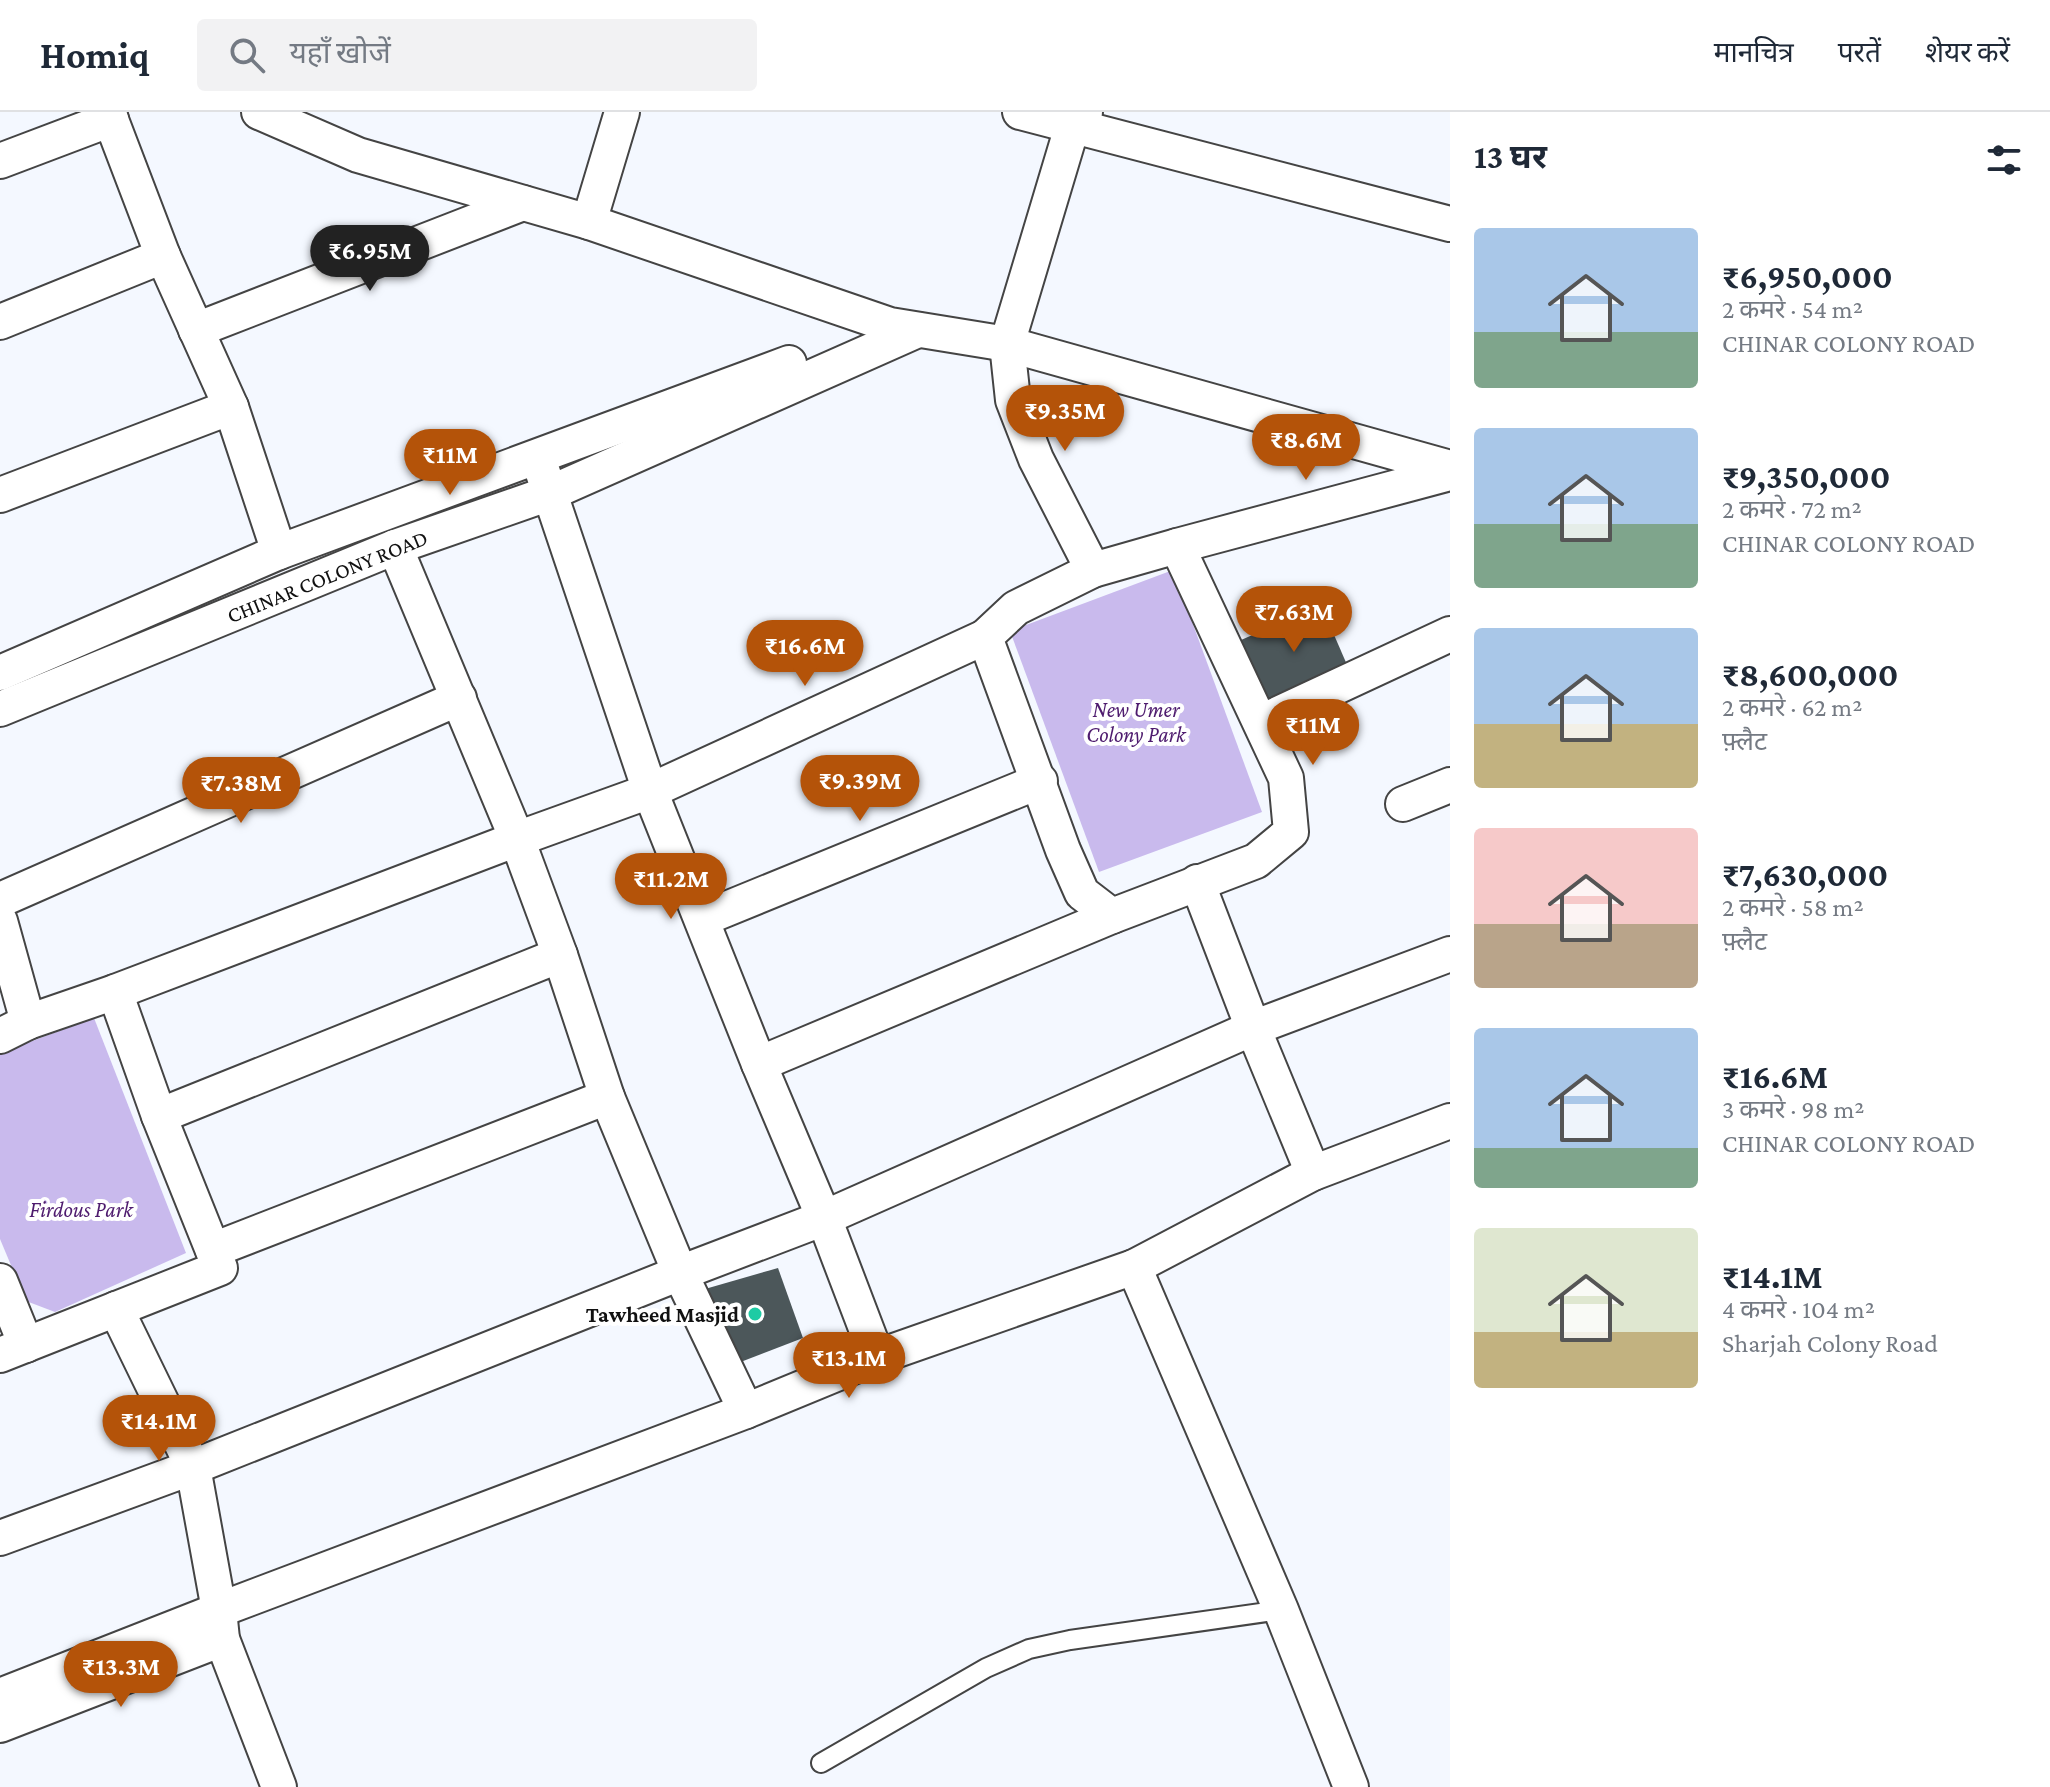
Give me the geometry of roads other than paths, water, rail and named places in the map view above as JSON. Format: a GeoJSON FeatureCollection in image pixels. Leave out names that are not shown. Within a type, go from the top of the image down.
{"type":"FeatureCollection","features":[{"type":"Feature","properties":{"kind":"street"},"geometry":{"type":"LineString","coordinates":[[259,112],[358,155],[589,222],[904,327],[1007,344],[1450,470]]}},
{"type":"Feature","properties":{"kind":"street"},"geometry":{"type":"LineString","coordinates":[[589,222],[622,112]]}},
{"type":"Feature","properties":{"kind":"street"},"geometry":{"type":"LineString","coordinates":[[1020,112],[1079,119],[1450,224]]}},
{"type":"Feature","properties":{"kind":"street"},"geometry":{"type":"LineString","coordinates":[[0,161],[109,115],[163,256],[231,407],[279,552]]}},
{"type":"Feature","properties":{"kind":"street"},"geometry":{"type":"LineString","coordinates":[[1079,119],[1007,344],[1013,400],[1036,459],[1093,570]]}},
{"type":"Feature","properties":{"kind":"street"},"geometry":{"type":"LineString","coordinates":[[196,330],[523,203]]}},
{"type":"Feature","properties":{"kind":"street"},"geometry":{"type":"LineString","coordinates":[[0,322],[163,256]]}},
{"type":"Feature","properties":{"kind":"street","name":"CHINAR COLONY ROAD"},"geometry":{"type":"LineString","coordinates":[[0,673],[279,552],[904,327]]}},
{"type":"Feature","properties":{"kind":"street","name":"CHINAR COLONY ROAD"},"geometry":{"type":"LineString","coordinates":[[0,709],[395,547],[550,493],[904,327]]}},
{"type":"Feature","properties":{"kind":"street"},"geometry":{"type":"LineString","coordinates":[[0,495],[231,407]]}},
{"type":"Feature","properties":{"kind":"street"},"geometry":{"type":"LineString","coordinates":[[538,458],[650,791],[824,1218],[877,1357]]}},
{"type":"Feature","properties":{"kind":"street"},"geometry":{"type":"LineString","coordinates":[[0,921],[14,1029],[650,791],[985,637],[1016,608],[1093,570],[1450,470]]}},
{"type":"Feature","properties":{"kind":"street"},"geometry":{"type":"LineString","coordinates":[[759,1064],[1112,916],[1256,861],[1291,832],[1286,778],[1177,546]]}},
{"type":"Feature","properties":{"kind":"street"},"geometry":{"type":"LineString","coordinates":[[395,547],[517,839],[607,1097],[680,1273],[746,1411]]}},
{"type":"Feature","properties":{"kind":"street"},"geometry":{"type":"LineString","coordinates":[[1261,722],[1450,634]]}},
{"type":"Feature","properties":{"kind":"street"},"geometry":{"type":"LineString","coordinates":[[985,637],[1063,850],[1082,893],[1112,916]]}},
{"type":"Feature","properties":{"kind":"street"},"geometry":{"type":"LineString","coordinates":[[0,900],[459,698]]}},
{"type":"Feature","properties":{"kind":"street"},"geometry":{"type":"LineString","coordinates":[[702,919],[1040,781]]}},
{"type":"Feature","properties":{"kind":"street"},"geometry":{"type":"LineString","coordinates":[[1403,804],[1450,785]]}},
{"type":"Feature","properties":{"kind":"street"},"geometry":{"type":"LineString","coordinates":[[1197,882],[1313,1173]]}},
{"type":"Feature","properties":{"kind":"street"},"geometry":{"type":"LineString","coordinates":[[0,1538],[193,1467],[824,1218],[1253,1028],[1450,954]]}},
{"type":"Feature","properties":{"kind":"street"},"geometry":{"type":"LineString","coordinates":[[159,1116],[560,955]]}},
{"type":"Feature","properties":{"kind":"street"},"geometry":{"type":"LineString","coordinates":[[0,1281],[13,1350],[220,1268],[159,1116],[115,992]]}},
{"type":"Feature","properties":{"kind":"street"},"geometry":{"type":"LineString","coordinates":[[213,1250],[607,1097]]}},
{"type":"Feature","properties":{"kind":"street"},"geometry":{"type":"LineString","coordinates":[[0,1725],[220,1624],[877,1357],[1134,1267],[1313,1173],[1450,1121]]}},
{"type":"Feature","properties":{"kind":"street"},"geometry":{"type":"LineString","coordinates":[[1134,1267],[1281,1610],[1351,1787]]}},
{"type":"Feature","properties":{"kind":"street"},"geometry":{"type":"LineString","coordinates":[[116,1309],[193,1467],[220,1624],[279,1787]]}},
{"type":"Feature","properties":{"kind":"street"},"geometry":{"type":"LineString","coordinates":[[0,1696],[220,1624]]}},
{"type":"Feature","properties":{"kind":"lane"},"geometry":{"type":"LineString","coordinates":[[821,1763],[986,1668],[1029,1649],[1070,1640],[1281,1610]]}},
{"type":"Feature","properties":{"kind":"place","name":"Tawheed Masjid"},"geometry":{"type":"Point","coordinates":[755,1314]}},
{"type":"Feature","properties":{"kind":"park label","name":"New Umer Colony Park"},"geometry":{"type":"Point","coordinates":[1136,722]}},
{"type":"Feature","properties":{"kind":"park label","name":"Firdous Park"},"geometry":{"type":"Point","coordinates":[81,1209]}}]}
